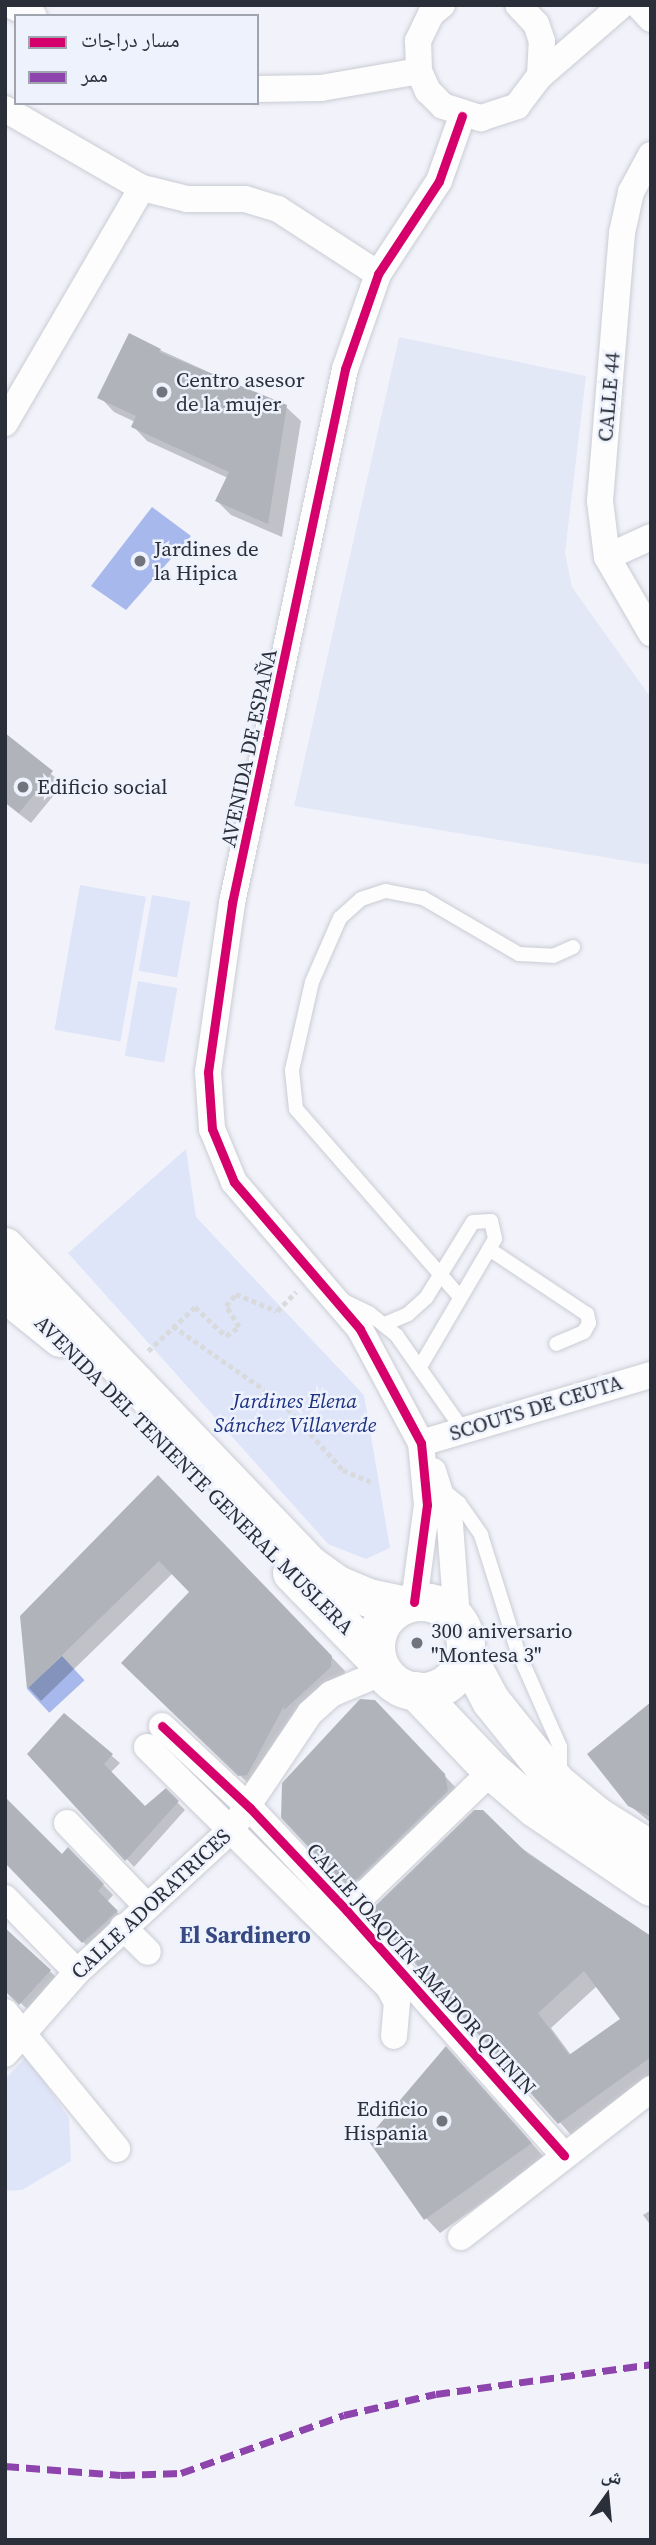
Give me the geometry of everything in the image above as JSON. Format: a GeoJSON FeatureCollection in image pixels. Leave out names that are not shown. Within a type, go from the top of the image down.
{"type":"FeatureCollection","features":[{"type":"Feature","properties":{"kind":"highway","name":"AVENIDA DEL TENIENTE GENERAL MUSLERA"},"geometry":{"type":"LineString","coordinates":[[5,1247],[310,1565],[358,1594],[408,1603]]}},
{"type":"Feature","properties":{"kind":"highway","name":"AVENIDA DEL TENIENTE GENERAL MUSLERA"},"geometry":{"type":"LineString","coordinates":[[5,1293],[41,1319],[381,1666]]}},
{"type":"Feature","properties":{"kind":"highway"},"geometry":{"type":"LineString","coordinates":[[416,1691],[444,1686],[455,1676],[461,1636],[438,1605],[408,1603],[383,1622],[376,1648],[381,1666],[392,1681],[416,1691],[492,1771],[579,1842],[651,1887]]}},
{"type":"Feature","properties":{"kind":"highway","name":"AVENIDA DE ESPAÑA"},"geometry":{"type":"LineString","coordinates":[[461,1636],[491,1701],[558,1783],[598,1817],[651,1850]]}},
{"type":"Feature","properties":{"kind":"street"},"geometry":{"type":"LineString","coordinates":[[10,5],[30,14]]}},
{"type":"Feature","properties":{"kind":"street"},"geometry":{"type":"LineString","coordinates":[[518,5],[536,24],[542,41],[540,76]]}},
{"type":"Feature","properties":{"kind":"street"},"geometry":{"type":"LineString","coordinates":[[427,8],[418,41],[419,71],[428,91],[443,106],[462,116],[500,115],[531,93],[540,76],[622,5]]}},
{"type":"Feature","properties":{"kind":"street"},"geometry":{"type":"LineString","coordinates":[[638,5],[651,19]]}},
{"type":"Feature","properties":{"kind":"street"},"geometry":{"type":"LineString","coordinates":[[259,89],[321,88],[419,71]]}},
{"type":"Feature","properties":{"kind":"street"},"geometry":{"type":"LineString","coordinates":[[5,109],[142,188],[187,199],[245,199],[278,209],[378,274]]}},
{"type":"Feature","properties":{"kind":"street","name":"AVENIDA DE ESPAÑA"},"geometry":{"type":"LineString","coordinates":[[461,1636],[450,1525],[443,1490],[382,1363],[334,1297],[234,1182],[212,1129],[208,1072],[232,903],[345,369],[378,274],[439,181],[462,116]]}},
{"type":"Feature","properties":{"kind":"street","name":"CALLE 44"},"geometry":{"type":"LineString","coordinates":[[647,169],[625,212],[600,501],[607,557],[651,633]]}},
{"type":"Feature","properties":{"kind":"street"},"geometry":{"type":"LineString","coordinates":[[5,423],[142,188]]}},
{"type":"Feature","properties":{"kind":"street"},"geometry":{"type":"LineString","coordinates":[[607,557],[651,537]]}},
{"type":"Feature","properties":{"kind":"street","name":"SCOUTS DE CEUTA"},"geometry":{"type":"LineString","coordinates":[[423,1450],[462,1429],[651,1375]]}},
{"type":"Feature","properties":{"kind":"street","name":"AVENIDA DE ESPAÑA"},"geometry":{"type":"LineString","coordinates":[[408,1603],[426,1530],[423,1450]]}},
{"type":"Feature","properties":{"kind":"street","name":"CALLE ADORATRICES"},"geometry":{"type":"LineString","coordinates":[[5,2054],[77,1972],[146,1905],[232,1829],[250,1808],[310,1713],[331,1694],[381,1666]]}},
{"type":"Feature","properties":{"kind":"street","name":"CALLE JOAQUÍN AMADOR QUININ"},"geometry":{"type":"LineString","coordinates":[[232,1829],[155,1737],[250,1808],[348,1911],[564,2155]]}},
{"type":"Feature","properties":{"kind":"street"},"geometry":{"type":"LineString","coordinates":[[348,1911],[492,1771]]}},
{"type":"Feature","properties":{"kind":"street"},"geometry":{"type":"LineString","coordinates":[[67,1823],[146,1905]]}},
{"type":"Feature","properties":{"kind":"street"},"geometry":{"type":"LineString","coordinates":[[232,1829],[388,1986],[397,2002],[394,2036]]}},
{"type":"Feature","properties":{"kind":"street"},"geometry":{"type":"LineString","coordinates":[[5,1898],[77,1972]]}},
{"type":"Feature","properties":{"kind":"street"},"geometry":{"type":"LineString","coordinates":[[123,1927],[148,1952]]}},
{"type":"Feature","properties":{"kind":"street"},"geometry":{"type":"LineString","coordinates":[[5,2012],[25,2032],[117,2149]]}},
{"type":"Feature","properties":{"kind":"street"},"geometry":{"type":"LineString","coordinates":[[461,2237],[651,2089]]}},
{"type":"Feature","properties":{"kind":"lane"},"geometry":{"type":"LineString","coordinates":[[460,1297],[296,1108],[292,1070],[322,956],[349,907],[386,891],[423,898],[519,954],[553,956],[573,947]]}},
{"type":"Feature","properties":{"kind":"lane"},"geometry":{"type":"LineString","coordinates":[[385,1324],[418,1307],[478,1219],[495,1226],[489,1250],[421,1365]]}},
{"type":"Feature","properties":{"kind":"lane"},"geometry":{"type":"LineString","coordinates":[[489,1250],[587,1314],[589,1323],[584,1332],[556,1344]]}},
{"type":"Feature","properties":{"kind":"lane"},"geometry":{"type":"LineString","coordinates":[[334,1297],[385,1324],[421,1365],[462,1429]]}},
{"type":"Feature","properties":{"kind":"lane"},"geometry":{"type":"LineString","coordinates":[[443,1490],[458,1503],[481,1535],[518,1652],[561,1747],[564,1765],[558,1783]]}},
{"type":"Feature","properties":{"kind":"path"},"geometry":{"type":"LineString","coordinates":[[125,1373],[195,1307],[226,1336],[239,1327],[226,1306],[236,1294],[277,1311],[314,1276]]}},
{"type":"Feature","properties":{"kind":"path"},"geometry":{"type":"LineString","coordinates":[[173,1326],[282,1402],[343,1470],[372,1482]]}},
{"type":"Feature","properties":{"kind":"shaded area"},"geometry":{"type":"Polygon","coordinates":[[[399,337],[586,376],[565,553],[572,587],[651,698],[651,865],[294,806],[399,337]]]}},
{"type":"Feature","properties":{"kind":"green space"},"geometry":{"type":"Polygon","coordinates":[[[80,885],[146,897],[120,1041],[54,1030],[80,885]]]}},
{"type":"Feature","properties":{"kind":"green space"},"geometry":{"type":"Polygon","coordinates":[[[152,895],[190,902],[177,978],[139,971],[152,895]]]}},
{"type":"Feature","properties":{"kind":"green space"},"geometry":{"type":"Polygon","coordinates":[[[138,981],[177,988],[164,1063],[125,1056],[138,981]]]}},
{"type":"Feature","properties":{"kind":"green space","name":"Jardines Elena Sánchez Villaverde"},"geometry":{"type":"Polygon","coordinates":[[[186,1149],[196,1217],[364,1395],[390,1548],[366,1559],[328,1544],[68,1253],[186,1149]]]}},
{"type":"Feature","properties":{"kind":"green space"},"geometry":{"type":"Polygon","coordinates":[[[27,2056],[69,2118],[71,2161],[22,2190],[5,2191],[5,2079],[27,2056]]]}},
{"type":"Feature","properties":{"kind":"water","name":"Jardines de la Hipica"},"geometry":{"type":"Polygon","coordinates":[[[152,507],[191,536],[126,610],[91,586],[152,507]]]}},
{"type":"Feature","properties":{"kind":"water"},"geometry":{"type":"Polygon","coordinates":[[[62,1656],[85,1680],[49,1713],[27,1689],[62,1656]]]}},
{"type":"Feature","properties":{"kind":"building"},"geometry":{"type":"Polygon","coordinates":[[[129,333],[161,349],[159,352],[287,405],[268,524],[215,501],[229,472],[131,427],[136,416],[97,398],[129,333]]]}},
{"type":"Feature","properties":{"kind":"building","name":"Edificio social"},"geometry":{"type":"Polygon","coordinates":[[[5,733],[53,771],[19,813],[5,802],[5,733]]]}},
{"type":"Feature","properties":{"kind":"building"},"geometry":{"type":"Polygon","coordinates":[[[158,1475],[332,1656],[331,1667],[284,1710],[284,1706],[247,1775],[238,1776],[121,1663],[189,1592],[159,1561],[27,1689],[20,1616],[158,1475]]]}},
{"type":"Feature","properties":{"kind":"building"},"geometry":{"type":"Polygon","coordinates":[[[360,1699],[375,1700],[445,1774],[448,1791],[358,1879],[339,1880],[281,1818],[282,1783],[360,1699]]]}},
{"type":"Feature","properties":{"kind":"building"},"geometry":{"type":"Polygon","coordinates":[[[651,1702],[651,1817],[628,1806],[587,1754],[651,1702]]]}},
{"type":"Feature","properties":{"kind":"building"},"geometry":{"type":"Polygon","coordinates":[[[64,1713],[113,1754],[104,1764],[145,1806],[166,1788],[179,1801],[125,1861],[27,1754],[64,1713]]]}},
{"type":"Feature","properties":{"kind":"building"},"geometry":{"type":"Polygon","coordinates":[[[5,1797],[62,1854],[68,1847],[104,1884],[98,1891],[118,1911],[82,1943],[5,1863],[5,1797]]]}},
{"type":"Feature","properties":{"kind":"building"},"geometry":{"type":"Polygon","coordinates":[[[474,1810],[483,1810],[528,1854],[651,1936],[651,2057],[558,2124],[373,1916],[373,1908],[474,1810]],[[584,1971],[538,2013],[569,2055],[620,2019],[584,1971]]]}},
{"type":"Feature","properties":{"kind":"building"},"geometry":{"type":"Polygon","coordinates":[[[5,1928],[51,1970],[19,2005],[5,1991],[5,1928]]]}},
{"type":"Feature","properties":{"kind":"building","name":"Edificio Hispania"},"geometry":{"type":"Polygon","coordinates":[[[446,2046],[532,2143],[424,2220],[367,2139],[446,2046]]]}},
{"type":"Feature","properties":{"kind":"marked path"},"geometry":{"type":"LineString","coordinates":[[5,2466],[121,2475],[181,2473],[344,2415],[436,2394],[651,2364]]}},
{"type":"Feature","properties":{"kind":"cycle path"},"geometry":{"type":"LineString","coordinates":[[414,1602],[427,1505],[421,1443],[360,1329],[234,1182],[212,1129],[208,1072],[232,903],[345,369],[378,274],[439,181],[462,116]]}},
{"type":"Feature","properties":{"kind":"cycle path"},"geometry":{"type":"LineString","coordinates":[[162,1726],[250,1808],[347,1911],[564,2155]]}},
{"type":"Feature","properties":{"kind":"place","name":"Centro asesor de la mujer"},"geometry":{"type":"Point","coordinates":[162,392]}},
{"type":"Feature","properties":{"kind":"place","name":"Jardines de la Hipica"},"geometry":{"type":"Point","coordinates":[140,561]}},
{"type":"Feature","properties":{"kind":"place","name":"Edificio social"},"geometry":{"type":"Point","coordinates":[23,787]}},
{"type":"Feature","properties":{"kind":"place","name":"300 aniversario \"Montesa 3\""},"geometry":{"type":"Point","coordinates":[417,1643]}},
{"type":"Feature","properties":{"kind":"place","name":"Edificio Hispania"},"geometry":{"type":"Point","coordinates":[442,2121]}},
{"type":"Feature","properties":{"kind":"district","name":"El Sardinero"},"geometry":{"type":"Point","coordinates":[245,1935]}}]}
